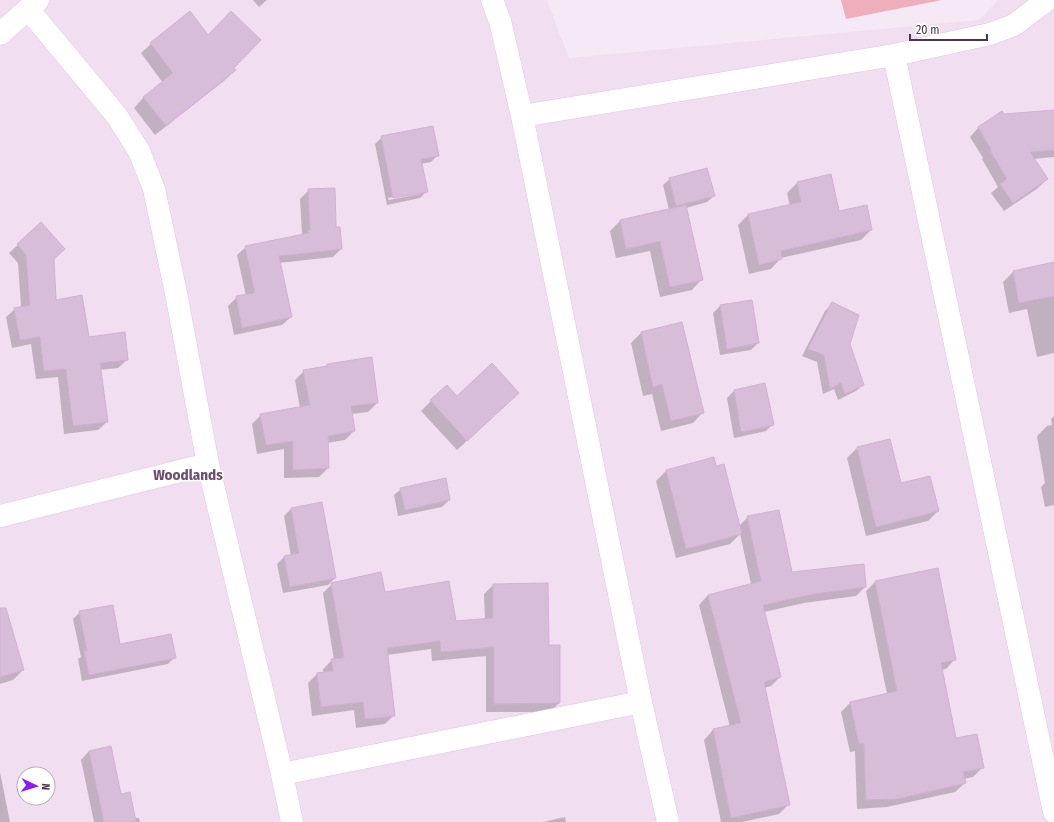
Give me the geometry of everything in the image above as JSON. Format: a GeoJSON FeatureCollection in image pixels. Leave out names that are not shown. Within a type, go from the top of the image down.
{"type":"FeatureCollection","features":[{"type":"Feature","properties":{"kind":"street"},"geometry":{"type":"LineString","coordinates":[[492,0],[500,20],[522,116],[641,702],[668,822]]}},
{"type":"Feature","properties":{"kind":"street"},"geometry":{"type":"LineString","coordinates":[[522,116],[894,54],[990,34],[1014,25],[1047,0]]}},
{"type":"Feature","properties":{"kind":"street"},"geometry":{"type":"LineString","coordinates":[[0,34],[33,5],[117,116],[139,151],[155,196],[176,293],[208,464],[282,774],[292,822]]}},
{"type":"Feature","properties":{"kind":"street"},"geometry":{"type":"LineString","coordinates":[[894,54],[1053,801]]}},
{"type":"Feature","properties":{"kind":"street"},"geometry":{"type":"LineString","coordinates":[[0,516],[208,464]]}},
{"type":"Feature","properties":{"kind":"street"},"geometry":{"type":"LineString","coordinates":[[282,774],[641,702]]}},
{"type":"Feature","properties":{"kind":"shaded area"},"geometry":{"type":"Polygon","coordinates":[[[0,0],[547,0],[569,58],[979,20],[998,0],[1054,0],[1054,822],[0,822],[0,0]]]}},
{"type":"Feature","properties":{"kind":"shaded area"},"geometry":{"type":"Polygon","coordinates":[[[841,0],[942,0],[846,19],[841,0]]]}},
{"type":"Feature","properties":{"kind":"building"},"geometry":{"type":"Polygon","coordinates":[[[190,11],[208,35],[231,11],[261,40],[234,68],[236,70],[166,126],[143,97],[173,73],[150,43],[190,11]]]}},
{"type":"Feature","properties":{"kind":"building"},"geometry":{"type":"Polygon","coordinates":[[[1054,110],[1054,150],[1030,152],[1048,179],[1013,203],[1000,184],[1007,179],[978,127],[1002,111],[1004,114],[1054,110]]]}},
{"type":"Feature","properties":{"kind":"building"},"geometry":{"type":"Polygon","coordinates":[[[433,126],[439,156],[421,159],[428,192],[393,198],[381,136],[433,126]]]}},
{"type":"Feature","properties":{"kind":"building"},"geometry":{"type":"Polygon","coordinates":[[[707,168],[715,196],[676,206],[669,178],[707,168]]]}},
{"type":"Feature","properties":{"kind":"building"},"geometry":{"type":"Polygon","coordinates":[[[831,174],[839,211],[867,205],[872,230],[781,251],[782,259],[759,265],[748,214],[801,202],[797,182],[831,174]]]}},
{"type":"Feature","properties":{"kind":"building"},"geometry":{"type":"Polygon","coordinates":[[[335,188],[336,227],[340,227],[342,249],[279,256],[292,317],[242,328],[236,296],[255,293],[245,246],[309,233],[308,189],[335,188]]]}},
{"type":"Feature","properties":{"kind":"building"},"geometry":{"type":"Polygon","coordinates":[[[686,205],[703,280],[670,287],[660,241],[626,249],[620,220],[686,205]]]}},
{"type":"Feature","properties":{"kind":"building"},"geometry":{"type":"Polygon","coordinates":[[[41,222],[65,249],[54,259],[56,300],[82,295],[89,337],[125,332],[128,360],[100,363],[108,422],[73,426],[66,369],[44,371],[40,337],[20,340],[14,308],[30,305],[26,255],[17,244],[41,222]]]}},
{"type":"Feature","properties":{"kind":"building"},"geometry":{"type":"Polygon","coordinates":[[[1054,262],[1054,296],[1019,303],[1013,271],[1054,262]]]}},
{"type":"Feature","properties":{"kind":"building"},"geometry":{"type":"Polygon","coordinates":[[[752,300],[759,343],[727,349],[720,305],[752,300]]]}},
{"type":"Feature","properties":{"kind":"building"},"geometry":{"type":"Polygon","coordinates":[[[832,302],[859,315],[850,344],[864,385],[845,394],[841,383],[830,389],[824,355],[808,349],[832,302]]]}},
{"type":"Feature","properties":{"kind":"building"},"geometry":{"type":"Polygon","coordinates":[[[682,322],[704,413],[671,421],[662,384],[653,387],[641,332],[682,322]]]}},
{"type":"Feature","properties":{"kind":"building"},"geometry":{"type":"Polygon","coordinates":[[[372,357],[378,403],[351,406],[355,431],[328,436],[329,468],[293,470],[293,441],[266,445],[260,414],[310,405],[303,370],[327,366],[327,364],[372,357]]]}},
{"type":"Feature","properties":{"kind":"building"},"geometry":{"type":"Polygon","coordinates":[[[492,363],[519,393],[467,441],[430,400],[447,385],[457,396],[492,363]]]}},
{"type":"Feature","properties":{"kind":"building"},"geometry":{"type":"Polygon","coordinates":[[[765,383],[774,425],[741,432],[734,390],[765,383]]]}},
{"type":"Feature","properties":{"kind":"building"},"geometry":{"type":"Polygon","coordinates":[[[890,439],[901,483],[930,476],[939,511],[876,527],[857,447],[890,439]]]}},
{"type":"Feature","properties":{"kind":"building"},"geometry":{"type":"Polygon","coordinates":[[[714,457],[716,466],[724,464],[742,534],[686,549],[666,470],[714,457]]]}},
{"type":"Feature","properties":{"kind":"building"},"geometry":{"type":"Polygon","coordinates":[[[446,478],[450,500],[405,510],[400,488],[446,478]]]}},
{"type":"Feature","properties":{"kind":"building"},"geometry":{"type":"Polygon","coordinates":[[[322,502],[336,578],[290,587],[284,556],[299,553],[291,508],[322,502]]]}},
{"type":"Feature","properties":{"kind":"building"},"geometry":{"type":"Polygon","coordinates":[[[779,510],[792,572],[864,564],[866,587],[814,594],[763,605],[781,677],[764,682],[790,805],[731,818],[713,729],[741,723],[708,595],[761,581],[747,516],[779,510]]]}},
{"type":"Feature","properties":{"kind":"building"},"geometry":{"type":"Polygon","coordinates":[[[938,568],[956,660],[941,663],[956,738],[977,734],[984,768],[963,772],[966,783],[897,799],[866,800],[864,743],[859,744],[850,702],[897,691],[875,581],[938,568]]]}},
{"type":"Feature","properties":{"kind":"building"},"geometry":{"type":"Polygon","coordinates":[[[381,572],[385,592],[449,581],[456,621],[493,618],[493,584],[548,583],[549,645],[560,645],[560,703],[494,704],[494,647],[441,652],[440,641],[387,648],[395,716],[365,719],[363,702],[321,707],[317,673],[333,671],[331,659],[344,658],[331,583],[381,572]]]}},
{"type":"Feature","properties":{"kind":"building"},"geometry":{"type":"Polygon","coordinates":[[[113,605],[120,644],[171,634],[176,658],[89,675],[84,651],[87,651],[79,611],[113,605]]]}},
{"type":"Feature","properties":{"kind":"building"},"geometry":{"type":"Polygon","coordinates":[[[0,608],[6,608],[24,670],[0,677],[0,608]]]}},
{"type":"Feature","properties":{"kind":"building"},"geometry":{"type":"Polygon","coordinates":[[[111,746],[121,794],[130,792],[136,822],[104,822],[89,751],[111,746]]]}},
{"type":"Feature","properties":{"kind":"district","name":"Woodlands"},"geometry":{"type":"Point","coordinates":[188,475]}}]}
